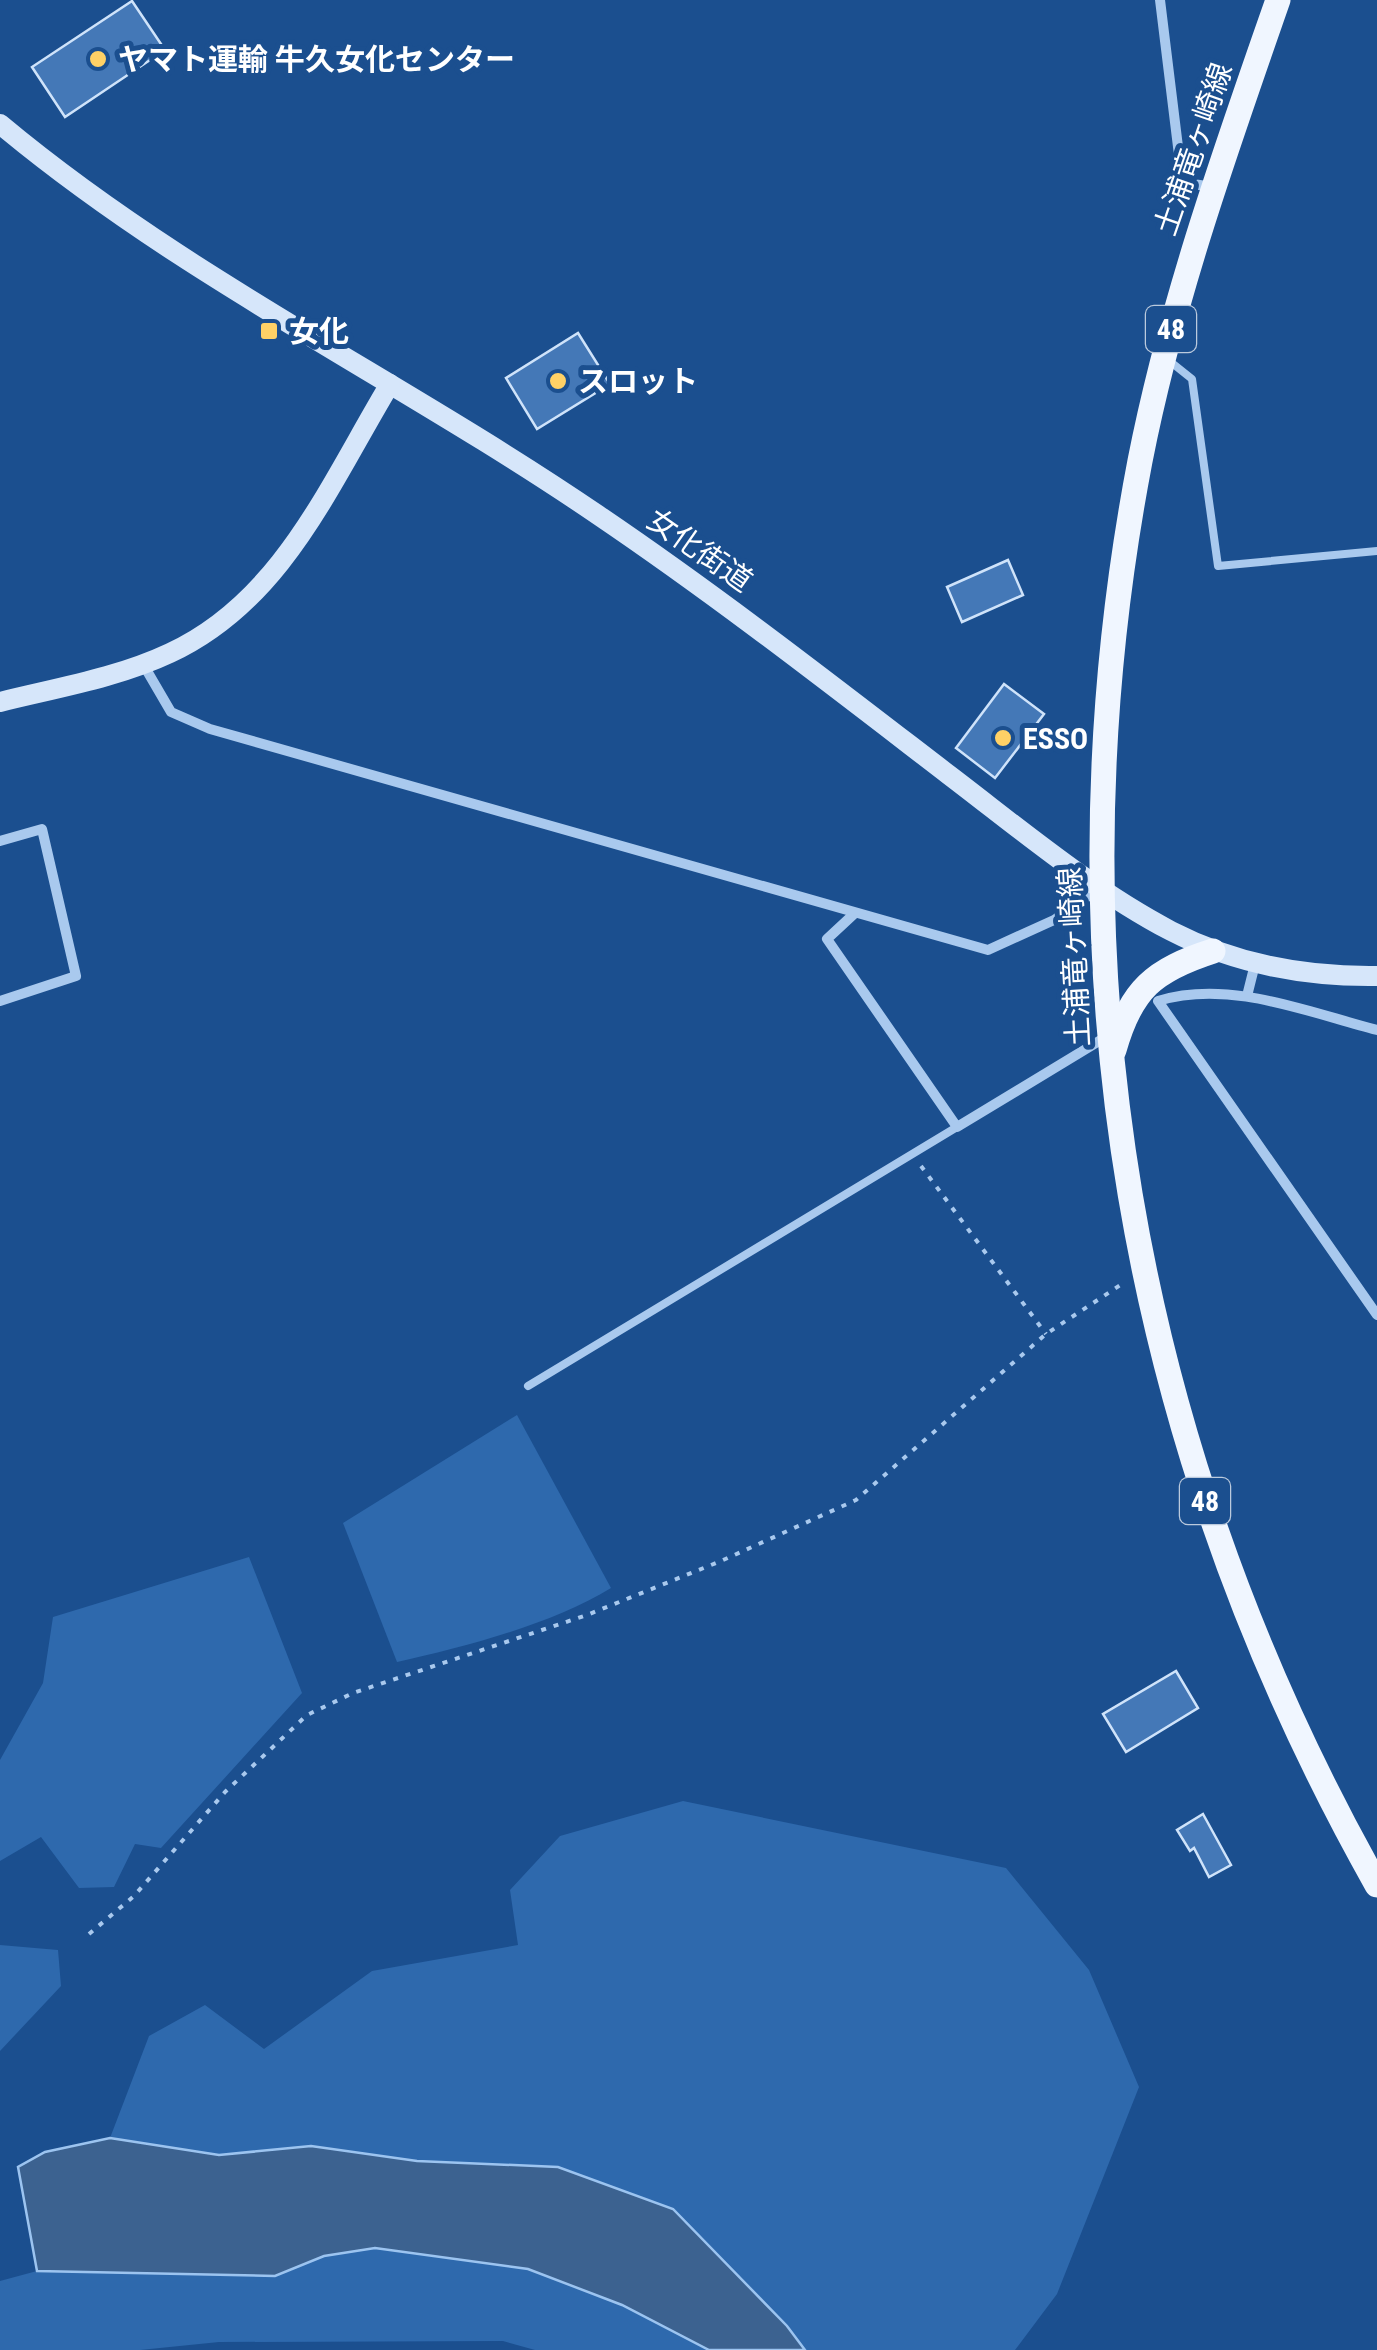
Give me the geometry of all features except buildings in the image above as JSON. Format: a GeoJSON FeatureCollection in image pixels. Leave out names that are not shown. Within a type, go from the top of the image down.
{"type":"FeatureCollection","features":[{"type":"Feature","properties":{"kind":"main road","name":"土浦竜ヶ崎線"},"geometry":{"type":"LineString","coordinates":[[1278,0],[1193,249],[1163,356],[1141,459],[1122,574],[1106,730],[1101,887],[1111,1047],[1125,1163],[1144,1266],[1184,1432],[1247,1618],[1309,1761],[1377,1886]]}},
{"type":"Feature","properties":{"kind":"main road"},"geometry":{"type":"LineString","coordinates":[[1111,1047],[1143,987],[1180,961],[1214,951]]}},
{"type":"Feature","properties":{"kind":"street"},"geometry":{"type":"LineString","coordinates":[[1160,0],[1186,183],[1214,187]]}},
{"type":"Feature","properties":{"kind":"street","name":"女化街道"},"geometry":{"type":"LineString","coordinates":[[0,124],[128,221],[597,514],[743,618],[1020,829],[1170,930],[1254,964],[1344,977],[1377,976]]}},
{"type":"Feature","properties":{"kind":"street"},"geometry":{"type":"LineString","coordinates":[[0,702],[142,664],[195,640],[242,607],[287,555],[390,384]]}},
{"type":"Feature","properties":{"kind":"street"},"geometry":{"type":"LineString","coordinates":[[142,664],[161,700],[188,722],[988,950],[1054,920],[1101,887]]}},
{"type":"Feature","properties":{"kind":"street"},"geometry":{"type":"LineString","coordinates":[[0,841],[42,829],[76,976],[0,1001]]}},
{"type":"Feature","properties":{"kind":"street"},"geometry":{"type":"LineString","coordinates":[[856,912],[827,939],[957,1127],[1111,1047]]}},
{"type":"Feature","properties":{"kind":"street"},"geometry":{"type":"LineString","coordinates":[[1247,996],[1254,964]]}},
{"type":"Feature","properties":{"kind":"street"},"geometry":{"type":"LineString","coordinates":[[1377,1030],[1247,996],[1195,994],[1158,1001],[1377,1315]]}},
{"type":"Feature","properties":{"kind":"lane"},"geometry":{"type":"LineString","coordinates":[[1163,356],[1192,379],[1218,566],[1377,550]]}},
{"type":"Feature","properties":{"kind":"lane"},"geometry":{"type":"LineString","coordinates":[[528,1386],[957,1127]]}},
{"type":"Feature","properties":{"kind":"path"},"geometry":{"type":"LineString","coordinates":[[913,1154],[1046,1334]]}},
{"type":"Feature","properties":{"kind":"path"},"geometry":{"type":"LineString","coordinates":[[89,1934],[134,1896],[225,1792],[306,1716],[353,1693],[587,1615],[856,1500],[1046,1334],[1112,1293],[1144,1266]]}},
{"type":"Feature","properties":{"kind":"shaded area"},"geometry":{"type":"Polygon","coordinates":[[[517,1415],[611,1588],[535,1623],[397,1662],[343,1523],[517,1415]]]}},
{"type":"Feature","properties":{"kind":"shaded area"},"geometry":{"type":"Polygon","coordinates":[[[249,1557],[302,1693],[161,1848],[135,1844],[114,1887],[79,1888],[41,1837],[0,1861],[0,1760],[43,1683],[53,1617],[249,1557]]]}},
{"type":"Feature","properties":{"kind":"shaded area"},"geometry":{"type":"Polygon","coordinates":[[[683,1801],[1006,1868],[1089,1970],[1139,2087],[1057,2294],[1015,2350],[805,2350],[787,2326],[417,2161],[311,2146],[219,2155],[110,2138],[149,2036],[205,2005],[264,2049],[372,1971],[518,1945],[510,1890],[560,1836],[683,1801]]]}},
{"type":"Feature","properties":{"kind":"shaded area"},"geometry":{"type":"Polygon","coordinates":[[[0,1945],[58,1950],[61,1986],[0,2051],[0,1945]]]}},
{"type":"Feature","properties":{"kind":"shaded area"},"geometry":{"type":"Polygon","coordinates":[[[110,2138],[219,2155],[311,2146],[417,2161],[558,2167],[673,2209],[787,2326],[805,2350],[709,2350],[622,2305],[528,2269],[375,2248],[324,2256],[275,2276],[37,2271],[18,2167],[45,2152],[110,2138]]]}},
{"type":"Feature","properties":{"kind":"shaded area"},"geometry":{"type":"Polygon","coordinates":[[[375,2248],[528,2269],[622,2305],[709,2350],[535,2350],[503,2341],[219,2342],[140,2350],[0,2350],[0,2281],[37,2271],[275,2276],[324,2256],[375,2248]]]}},
{"type":"Feature","properties":{"kind":"place","name":"ヤマト運輸 牛久女化センター"},"geometry":{"type":"Point","coordinates":[98,59]}},
{"type":"Feature","properties":{"kind":"place","name":"女化"},"geometry":{"type":"Point","coordinates":[269,331]}},
{"type":"Feature","properties":{"kind":"place","name":"スロット"},"geometry":{"type":"Point","coordinates":[558,381]}},
{"type":"Feature","properties":{"kind":"place","name":"ESSO"},"geometry":{"type":"Point","coordinates":[1003,738]}}]}
